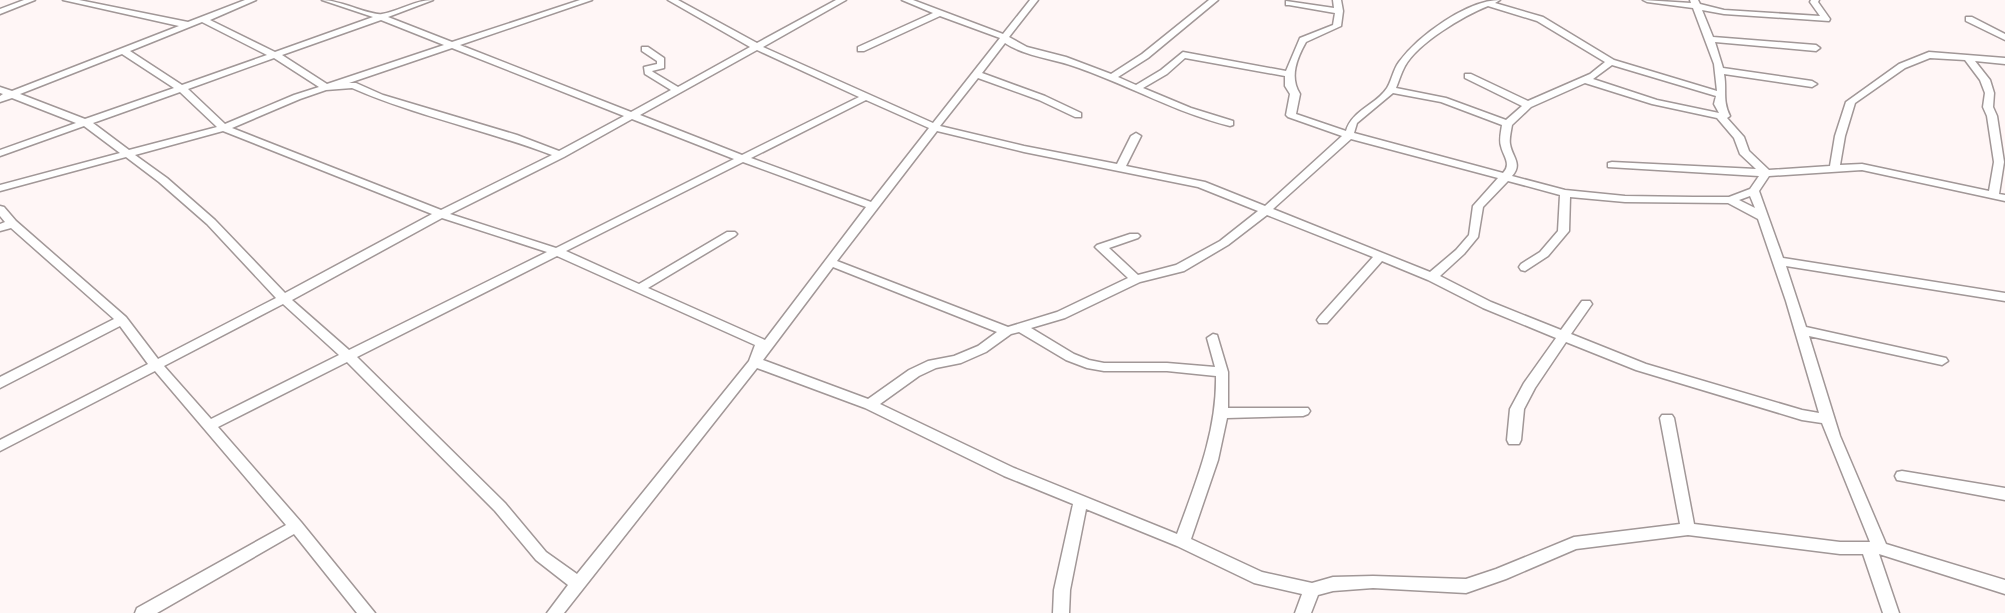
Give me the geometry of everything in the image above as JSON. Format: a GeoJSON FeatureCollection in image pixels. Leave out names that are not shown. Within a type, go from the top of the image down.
{"type":"FeatureCollection","features":[{"type":"Feature","properties":{"kind":"street"},"geometry":{"type":"LineString","coordinates":[[0,12],[31,0]]}},
{"type":"Feature","properties":{"kind":"street"},"geometry":{"type":"LineString","coordinates":[[67,0],[189,25]]}},
{"type":"Feature","properties":{"kind":"street"},"geometry":{"type":"LineString","coordinates":[[0,99],[252,0]]}},
{"type":"Feature","properties":{"kind":"street"},"geometry":{"type":"LineString","coordinates":[[326,0],[380,17],[743,159],[873,206]]}},
{"type":"Feature","properties":{"kind":"street"},"geometry":{"type":"LineString","coordinates":[[337,4],[347,0]]}},
{"type":"Feature","properties":{"kind":"street"},"geometry":{"type":"LineString","coordinates":[[0,153],[429,0]]}},
{"type":"Feature","properties":{"kind":"street"},"geometry":{"type":"LineString","coordinates":[[0,188],[127,152],[224,128],[297,97],[588,0]]}},
{"type":"Feature","properties":{"kind":"street"},"geometry":{"type":"LineString","coordinates":[[672,0],[725,27],[759,48],[936,128],[1120,169],[1201,184],[1432,277],[1487,305],[1641,367],[1802,415],[1828,419]]}},
{"type":"Feature","properties":{"kind":"street"},"geometry":{"type":"LineString","coordinates":[[681,5],[695,0]]}},
{"type":"Feature","properties":{"kind":"street"},"geometry":{"type":"LineString","coordinates":[[0,446],[157,366],[441,214],[560,155],[759,48],[842,0]]}},
{"type":"Feature","properties":{"kind":"street"},"geometry":{"type":"LineString","coordinates":[[906,0],[1004,37],[1016,47],[1062,58],[1097,70],[1179,109],[1230,123]]}},
{"type":"Feature","properties":{"kind":"street"},"geometry":{"type":"LineString","coordinates":[[555,613],[755,362],[829,262],[1034,0]]}},
{"type":"Feature","properties":{"kind":"street"},"geometry":{"type":"LineString","coordinates":[[1111,78],[1145,56],[1214,0]]}},
{"type":"Feature","properties":{"kind":"street"},"geometry":{"type":"LineString","coordinates":[[1337,0],[1339,11],[1337,26],[1303,40],[1289,74],[1290,86],[1295,94],[1291,114],[1349,135],[1565,193],[1625,200],[1730,200],[1754,191],[1766,173]]}},
{"type":"Feature","properties":{"kind":"street"},"geometry":{"type":"LineString","coordinates":[[1647,0],[1695,3],[1724,12],[1826,19],[1814,2],[1815,0]]}},
{"type":"Feature","properties":{"kind":"street"},"geometry":{"type":"LineString","coordinates":[[870,405],[914,373],[933,364],[957,360],[982,349],[1007,331],[1061,315],[1136,279],[1180,268],[1224,243],[1265,211],[1349,135],[1353,122],[1391,90],[1401,65],[1433,33],[1473,9],[1493,2],[1540,20],[1611,62],[1721,95]]}},
{"type":"Feature","properties":{"kind":"street"},"geometry":{"type":"LineString","coordinates":[[1289,3],[1339,11]]}},
{"type":"Feature","properties":{"kind":"street"},"geometry":{"type":"LineString","coordinates":[[1583,79],[1655,102],[1725,116],[1719,104],[1721,95],[1719,70],[1695,3]]}},
{"type":"Feature","properties":{"kind":"street"},"geometry":{"type":"LineString","coordinates":[[861,49],[939,13]]}},
{"type":"Feature","properties":{"kind":"street"},"geometry":{"type":"LineString","coordinates":[[202,19],[275,56],[327,88],[353,86],[380,97],[514,137],[560,155]]}},
{"type":"Feature","properties":{"kind":"street"},"geometry":{"type":"LineString","coordinates":[[1970,19],[2005,37]]}},
{"type":"Feature","properties":{"kind":"street"},"geometry":{"type":"LineString","coordinates":[[1709,39],[1816,48]]}},
{"type":"Feature","properties":{"kind":"street"},"geometry":{"type":"LineString","coordinates":[[645,49],[661,60],[661,66],[647,69],[649,74],[679,91]]}},
{"type":"Feature","properties":{"kind":"street"},"geometry":{"type":"LineString","coordinates":[[122,50],[181,88],[224,128],[441,214],[558,252],[638,290],[762,342],[755,362]]}},
{"type":"Feature","properties":{"kind":"street"},"geometry":{"type":"LineString","coordinates":[[1137,88],[1164,72],[1183,55],[1289,74]]}},
{"type":"Feature","properties":{"kind":"street"},"geometry":{"type":"LineString","coordinates":[[1834,170],[1840,136],[1851,102],[1902,66],[1929,55],[2005,61]]}},
{"type":"Feature","properties":{"kind":"street"},"geometry":{"type":"LineString","coordinates":[[1612,165],[1766,173],[1862,167],[2000,197],[1999,162],[1992,116],[1988,107],[1992,96],[1989,85],[1967,57]]}},
{"type":"Feature","properties":{"kind":"street"},"geometry":{"type":"LineString","coordinates":[[1432,277],[1461,252],[1474,235],[1478,206],[1512,170],[1513,164],[1505,144],[1507,124],[1528,105],[1583,79],[1611,62]]}},
{"type":"Feature","properties":{"kind":"street"},"geometry":{"type":"LineString","coordinates":[[1719,70],[1812,84]]}},
{"type":"Feature","properties":{"kind":"street"},"geometry":{"type":"LineString","coordinates":[[976,74],[1042,98],[1078,116]]}},
{"type":"Feature","properties":{"kind":"street"},"geometry":{"type":"LineString","coordinates":[[1468,76],[1528,105]]}},
{"type":"Feature","properties":{"kind":"street"},"geometry":{"type":"LineString","coordinates":[[0,90],[86,123],[127,152],[211,222],[284,299],[348,356],[500,507],[541,556],[578,584]]}},
{"type":"Feature","properties":{"kind":"street"},"geometry":{"type":"LineString","coordinates":[[1391,90],[1443,100],[1507,124]]}},
{"type":"Feature","properties":{"kind":"street"},"geometry":{"type":"LineString","coordinates":[[209,426],[867,96]]}},
{"type":"Feature","properties":{"kind":"street"},"geometry":{"type":"LineString","coordinates":[[1720,116],[1739,137],[1744,152],[1766,173]]}},
{"type":"Feature","properties":{"kind":"street"},"geometry":{"type":"LineString","coordinates":[[1992,116],[2005,119]]}},
{"type":"Feature","properties":{"kind":"street"},"geometry":{"type":"LineString","coordinates":[[1120,169],[1136,136]]}},
{"type":"Feature","properties":{"kind":"street"},"geometry":{"type":"LineString","coordinates":[[1754,191],[1833,436],[1874,548],[1891,613]]}},
{"type":"Feature","properties":{"kind":"street"},"geometry":{"type":"LineString","coordinates":[[1525,267],[1544,254],[1563,231],[1565,193]]}},
{"type":"Feature","properties":{"kind":"street"},"geometry":{"type":"LineString","coordinates":[[1730,200],[1761,216]]}},
{"type":"Feature","properties":{"kind":"street"},"geometry":{"type":"LineString","coordinates":[[0,209],[12,223],[122,320],[157,366],[296,526],[367,613]]}},
{"type":"Feature","properties":{"kind":"street"},"geometry":{"type":"LineString","coordinates":[[0,228],[12,223]]}},
{"type":"Feature","properties":{"kind":"street"},"geometry":{"type":"LineString","coordinates":[[638,290],[731,234]]}},
{"type":"Feature","properties":{"kind":"street"},"geometry":{"type":"LineString","coordinates":[[1134,236],[1101,247],[1136,279]]}},
{"type":"Feature","properties":{"kind":"street"},"geometry":{"type":"LineString","coordinates":[[1323,320],[1380,256]]}},
{"type":"Feature","properties":{"kind":"street"},"geometry":{"type":"LineString","coordinates":[[1778,261],[2005,297]]}},
{"type":"Feature","properties":{"kind":"street"},"geometry":{"type":"LineString","coordinates":[[829,262],[1007,331]]}},
{"type":"Feature","properties":{"kind":"street"},"geometry":{"type":"LineString","coordinates":[[1514,440],[1517,409],[1529,386],[1586,304]]}},
{"type":"Feature","properties":{"kind":"street"},"geometry":{"type":"LineString","coordinates":[[0,383],[122,320]]}},
{"type":"Feature","properties":{"kind":"street"},"geometry":{"type":"LineString","coordinates":[[1022,328],[1070,357],[1104,368],[1167,367],[1222,372]]}},
{"type":"Feature","properties":{"kind":"street"},"geometry":{"type":"LineString","coordinates":[[1800,330],[1942,361]]}},
{"type":"Feature","properties":{"kind":"street"},"geometry":{"type":"LineString","coordinates":[[1182,542],[1214,450],[1222,413],[1222,372],[1213,338]]}},
{"type":"Feature","properties":{"kind":"street"},"geometry":{"type":"LineString","coordinates":[[755,362],[870,405],[1009,472],[1182,542],[1259,578],[1312,590],[1333,584],[1373,582],[1466,586],[1574,543],[1688,529],[1840,548],[1874,548],[2005,587]]}},
{"type":"Feature","properties":{"kind":"street"},"geometry":{"type":"LineString","coordinates":[[1222,413],[1303,411]]}},
{"type":"Feature","properties":{"kind":"street"},"geometry":{"type":"LineString","coordinates":[[1802,415],[1833,436]]}},
{"type":"Feature","properties":{"kind":"street"},"geometry":{"type":"LineString","coordinates":[[1667,418],[1688,529]]}},
{"type":"Feature","properties":{"kind":"street"},"geometry":{"type":"LineString","coordinates":[[1902,476],[2005,494]]}},
{"type":"Feature","properties":{"kind":"street"},"geometry":{"type":"LineString","coordinates":[[1061,613],[1062,590],[1081,500]]}},
{"type":"Feature","properties":{"kind":"street"},"geometry":{"type":"LineString","coordinates":[[143,613],[296,526]]}},
{"type":"Feature","properties":{"kind":"street"},"geometry":{"type":"LineString","coordinates":[[1308,611],[1312,590]]}}]}
